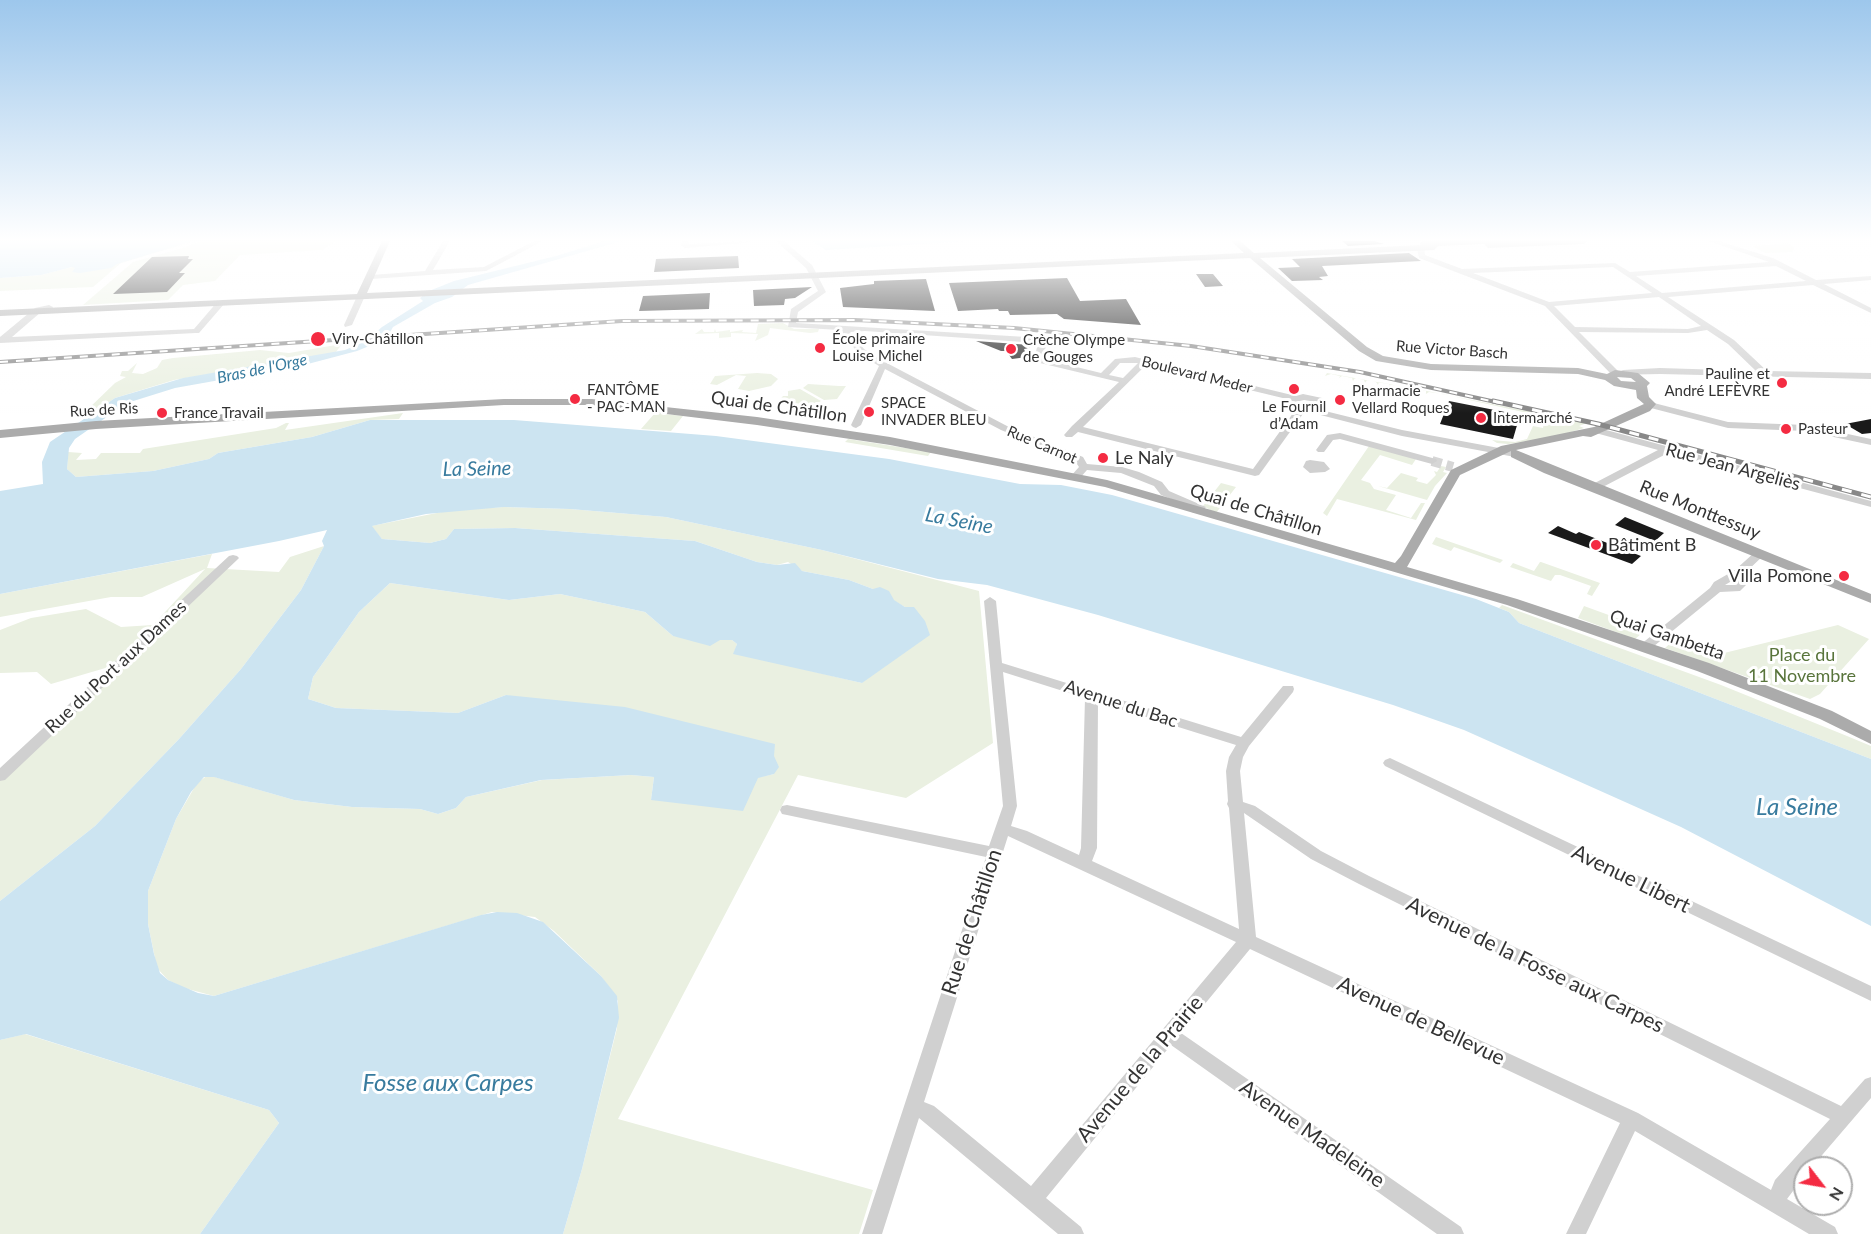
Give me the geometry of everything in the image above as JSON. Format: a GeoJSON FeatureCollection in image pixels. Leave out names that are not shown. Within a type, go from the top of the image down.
{"type":"FeatureCollection","features":[{"type":"Feature","properties":{"kind":"main road"},"geometry":{"type":"LineString","coordinates":[[0,311],[214,299]]}},
{"type":"Feature","properties":{"kind":"main road"},"geometry":{"type":"LineString","coordinates":[[0,311],[290,299]]}},
{"type":"Feature","properties":{"kind":"main road","name":"Rue Victor Basch"},"geometry":{"type":"LineString","coordinates":[[1303,299],[1364,349],[1380,359],[1431,367],[1578,371],[1616,375]]}},
{"type":"Feature","properties":{"kind":"main road"},"geometry":{"type":"LineString","coordinates":[[1401,566],[1445,490],[1460,469],[1486,457],[1507,451],[1563,444],[1641,414],[1650,405],[1641,394],[1642,384],[1637,376],[1616,375]]}},
{"type":"Feature","properties":{"kind":"main road"},"geometry":{"type":"LineString","coordinates":[[1616,375],[1632,393],[1634,404],[1627,418]]}},
{"type":"Feature","properties":{"kind":"main road"},"geometry":{"type":"LineString","coordinates":[[1626,386],[1642,384]]}},
{"type":"Feature","properties":{"kind":"main road","name":"Quai de Châtillon"},"geometry":{"type":"LineString","coordinates":[[245,417],[504,402],[592,402],[757,422],[1080,472],[1197,511],[1331,551],[1401,566]]}},
{"type":"Feature","properties":{"kind":"main road","name":"Rue de Ris"},"geometry":{"type":"LineString","coordinates":[[0,434],[65,427],[245,417]]}},
{"type":"Feature","properties":{"kind":"main road"},"geometry":{"type":"LineString","coordinates":[[1460,469],[1507,451],[1555,442],[1595,430]]}},
{"type":"Feature","properties":{"kind":"main road","name":"Rue Monttessuy"},"geometry":{"type":"LineString","coordinates":[[1507,451],[1593,488],[1871,599]]}},
{"type":"Feature","properties":{"kind":"main road","name":"Quai Gambetta"},"geometry":{"type":"LineString","coordinates":[[1401,566],[1416,575],[1479,592],[1703,668],[1826,715],[1871,738]]}},
{"type":"Feature","properties":{"kind":"street"},"geometry":{"type":"LineString","coordinates":[[348,325],[360,299]]}},
{"type":"Feature","properties":{"kind":"street"},"geometry":{"type":"LineString","coordinates":[[812,299],[794,311],[791,325],[1043,341],[1039,356],[1049,362]]}},
{"type":"Feature","properties":{"kind":"street"},"geometry":{"type":"LineString","coordinates":[[1533,299],[1548,304],[1625,299]]}},
{"type":"Feature","properties":{"kind":"street"},"geometry":{"type":"LineString","coordinates":[[1666,299],[1731,342],[1765,374]]}},
{"type":"Feature","properties":{"kind":"street"},"geometry":{"type":"LineString","coordinates":[[1847,299],[1871,311]]}},
{"type":"Feature","properties":{"kind":"street"},"geometry":{"type":"LineString","coordinates":[[3,340],[196,331],[221,303]]}},
{"type":"Feature","properties":{"kind":"street"},"geometry":{"type":"LineString","coordinates":[[1548,304],[1616,375],[1677,372],[1871,376]]}},
{"type":"Feature","properties":{"kind":"street"},"geometry":{"type":"LineString","coordinates":[[3,340],[37,311],[50,307]]}},
{"type":"Feature","properties":{"kind":"street"},"geometry":{"type":"LineString","coordinates":[[1571,329],[1688,331],[1708,327]]}},
{"type":"Feature","properties":{"kind":"street","name":"Rue Carnot"},"geometry":{"type":"LineString","coordinates":[[844,330],[861,351],[885,366],[1004,428],[1076,457],[1080,472]]}},
{"type":"Feature","properties":{"kind":"street","name":"Boulevard Meder"},"geometry":{"type":"LineString","coordinates":[[1023,340],[1031,348],[1035,357],[1125,381]]}},
{"type":"Feature","properties":{"kind":"street","name":"Boulevard Meder"},"geometry":{"type":"LineString","coordinates":[[1103,375],[1121,360],[1145,362],[1398,432],[1507,451]]}},
{"type":"Feature","properties":{"kind":"street"},"geometry":{"type":"LineString","coordinates":[[1145,362],[1072,431],[1255,473],[1301,405],[1312,398],[1319,400],[1323,406]]}},
{"type":"Feature","properties":{"kind":"street"},"geometry":{"type":"LineString","coordinates":[[856,425],[881,368],[885,366]]}},
{"type":"Feature","properties":{"kind":"street"},"geometry":{"type":"LineString","coordinates":[[1135,372],[1160,369],[1301,405],[1323,406],[1507,451]]}},
{"type":"Feature","properties":{"kind":"street"},"geometry":{"type":"LineString","coordinates":[[1642,384],[1656,375],[1677,372]]}},
{"type":"Feature","properties":{"kind":"street"},"geometry":{"type":"LineString","coordinates":[[1858,376],[1871,384]]}},
{"type":"Feature","properties":{"kind":"street"},"geometry":{"type":"LineString","coordinates":[[1650,405],[1728,425],[1806,428],[1871,442]]}},
{"type":"Feature","properties":{"kind":"street","name":"Rue Jean Argeliès"},"geometry":{"type":"LineString","coordinates":[[1595,430],[1871,504]]}},
{"type":"Feature","properties":{"kind":"street"},"geometry":{"type":"LineString","coordinates":[[1317,456],[1330,437],[1340,436],[1432,461]]}},
{"type":"Feature","properties":{"kind":"street"},"geometry":{"type":"LineString","coordinates":[[1475,446],[1486,457]]}},
{"type":"Feature","properties":{"kind":"street"},"geometry":{"type":"LineString","coordinates":[[1593,488],[1667,449]]}},
{"type":"Feature","properties":{"kind":"street"},"geometry":{"type":"LineString","coordinates":[[1644,648],[1717,588],[1736,589],[1742,583],[1739,572],[1759,554]]}},
{"type":"Feature","properties":{"kind":"street","name":"Rue du Port aux Dames"},"geometry":{"type":"LineString","coordinates":[[0,776],[232,558]]}},
{"type":"Feature","properties":{"kind":"street","name":"Rue de Châtillon"},"geometry":{"type":"LineString","coordinates":[[872,1234],[1010,806],[990,601]]}},
{"type":"Feature","properties":{"kind":"street","name":"Avenue du Bac"},"geometry":{"type":"LineString","coordinates":[[998,666],[1244,743]]}},
{"type":"Feature","properties":{"kind":"street"},"geometry":{"type":"LineString","coordinates":[[1248,940],[1234,804],[1233,771],[1236,757],[1244,743],[1288,688]]}},
{"type":"Feature","properties":{"kind":"street"},"geometry":{"type":"LineString","coordinates":[[1083,864],[1089,848],[1092,694]]}},
{"type":"Feature","properties":{"kind":"street","name":"Avenue Libert"},"geometry":{"type":"LineString","coordinates":[[1390,764],[1871,994]]}},
{"type":"Feature","properties":{"kind":"street","name":"Avenue de la Fosse aux Carpes"},"geometry":{"type":"LineString","coordinates":[[1234,804],[1250,810],[1316,855],[1364,880],[1843,1116]]}},
{"type":"Feature","properties":{"kind":"street"},"geometry":{"type":"LineString","coordinates":[[788,810],[994,853]]}},
{"type":"Feature","properties":{"kind":"street","name":"Avenue de Bellevue"},"geometry":{"type":"LineString","coordinates":[[1002,829],[1022,835],[1631,1119],[1776,1201],[1828,1234]]}},
{"type":"Feature","properties":{"kind":"street","name":"Avenue de la Prairie"},"geometry":{"type":"LineString","coordinates":[[1032,1199],[1248,940]]}},
{"type":"Feature","properties":{"kind":"street","name":"Avenue Madeleine"},"geometry":{"type":"LineString","coordinates":[[1169,1034],[1454,1234]]}},
{"type":"Feature","properties":{"kind":"street"},"geometry":{"type":"LineString","coordinates":[[1776,1201],[1782,1187],[1871,1085]]}},
{"type":"Feature","properties":{"kind":"street"},"geometry":{"type":"LineString","coordinates":[[913,1108],[927,1112],[1074,1234]]}},
{"type":"Feature","properties":{"kind":"street"},"geometry":{"type":"LineString","coordinates":[[1576,1234],[1631,1119]]}},
{"type":"Feature","properties":{"kind":"green space"},"geometry":{"type":"Polygon","coordinates":[[[90,299],[169,299],[168,300],[83,305],[90,299]]]}},
{"type":"Feature","properties":{"kind":"green space"},"geometry":{"type":"Polygon","coordinates":[[[783,323],[794,329],[819,329],[818,332],[810,333],[770,328],[768,335],[755,341],[758,334],[731,333],[731,337],[719,338],[719,333],[695,334],[702,329],[704,332],[714,332],[715,329],[716,332],[743,330],[742,332],[756,333],[758,324],[783,323]]]}},
{"type":"Feature","properties":{"kind":"green space"},"geometry":{"type":"Polygon","coordinates":[[[342,344],[336,352],[328,354],[174,380],[115,398],[96,411],[84,413],[115,383],[126,377],[120,376],[122,371],[128,371],[137,363],[132,373],[143,374],[157,368],[162,360],[173,358],[260,350],[289,353],[342,344]]]}},
{"type":"Feature","properties":{"kind":"green space"},"geometry":{"type":"Polygon","coordinates":[[[757,373],[771,374],[778,379],[771,386],[749,391],[738,389],[746,376],[736,375],[717,385],[710,384],[715,376],[757,373]]]}},
{"type":"Feature","properties":{"kind":"green space"},"geometry":{"type":"Polygon","coordinates":[[[1327,373],[1355,378],[1353,381],[1352,378],[1342,376],[1339,378],[1340,376],[1331,374],[1325,376],[1327,373]]]}},
{"type":"Feature","properties":{"kind":"green space"},"geometry":{"type":"Polygon","coordinates":[[[808,384],[846,386],[837,399],[824,400],[803,388],[808,384]]]}},
{"type":"Feature","properties":{"kind":"green space"},"geometry":{"type":"Polygon","coordinates":[[[800,389],[821,401],[814,405],[778,402],[783,396],[788,396],[788,391],[800,389]]]}},
{"type":"Feature","properties":{"kind":"green space"},"geometry":{"type":"Polygon","coordinates":[[[1451,396],[1587,423],[1579,426],[1584,428],[1555,437],[1508,444],[1497,443],[1492,440],[1515,442],[1527,439],[1533,426],[1543,428],[1545,417],[1451,396]]]}},
{"type":"Feature","properties":{"kind":"green space"},"geometry":{"type":"Polygon","coordinates":[[[403,413],[399,419],[370,420],[312,437],[218,453],[209,459],[153,471],[76,477],[67,469],[68,452],[82,453],[76,460],[96,459],[101,453],[140,453],[143,449],[276,428],[286,423],[289,423],[285,430],[403,413]]]}},
{"type":"Feature","properties":{"kind":"green space"},"geometry":{"type":"Polygon","coordinates":[[[655,413],[683,416],[671,431],[641,429],[655,413]]]}},
{"type":"Feature","properties":{"kind":"green space"},"geometry":{"type":"Polygon","coordinates":[[[848,439],[931,452],[928,456],[845,442],[848,439]]]}},
{"type":"Feature","properties":{"kind":"green space"},"geometry":{"type":"Polygon","coordinates":[[[1369,446],[1416,459],[1412,465],[1380,455],[1361,480],[1370,483],[1374,489],[1396,495],[1386,510],[1411,518],[1421,503],[1425,503],[1416,520],[1337,499],[1327,516],[1323,513],[1369,446]]]}},
{"type":"Feature","properties":{"kind":"green space"},"geometry":{"type":"Polygon","coordinates":[[[1441,466],[1446,467],[1443,472],[1447,473],[1435,486],[1427,500],[1378,486],[1387,488],[1401,473],[1418,478],[1416,481],[1427,484],[1436,475],[1434,471],[1437,472],[1441,466]]]}},
{"type":"Feature","properties":{"kind":"green space"},"geometry":{"type":"Polygon","coordinates":[[[1221,483],[1236,487],[1216,513],[1203,506],[1221,483]]]}},
{"type":"Feature","properties":{"kind":"green space"},"geometry":{"type":"Polygon","coordinates":[[[504,507],[570,509],[666,517],[822,550],[979,591],[993,743],[906,798],[798,775],[618,1119],[873,1190],[859,1234],[563,1234],[582,1169],[617,1028],[618,1001],[601,976],[554,931],[535,917],[492,912],[214,996],[184,988],[168,980],[157,968],[148,924],[148,891],[176,819],[197,783],[208,775],[294,800],[352,807],[420,809],[438,814],[456,808],[466,797],[542,780],[631,775],[654,777],[651,800],[774,774],[506,695],[458,713],[336,708],[308,699],[313,677],[359,612],[390,583],[509,600],[560,594],[645,612],[673,636],[732,640],[737,644],[734,653],[862,683],[914,607],[905,607],[873,589],[849,580],[802,571],[788,562],[777,565],[757,562],[695,541],[515,528],[454,529],[446,539],[430,543],[382,539],[371,526],[452,510],[504,507]]]}},
{"type":"Feature","properties":{"kind":"green space"},"geometry":{"type":"Polygon","coordinates":[[[1436,537],[1503,560],[1500,563],[1454,547],[1451,551],[1432,544],[1436,537]]]}},
{"type":"Feature","properties":{"kind":"green space"},"geometry":{"type":"Polygon","coordinates":[[[324,546],[301,590],[241,669],[179,739],[95,826],[0,901],[0,771],[20,765],[119,664],[51,684],[37,672],[0,673],[0,630],[31,618],[86,609],[121,627],[153,625],[205,569],[142,597],[111,597],[0,617],[0,594],[212,554],[207,568],[279,572],[290,557],[324,546]]]}},
{"type":"Feature","properties":{"kind":"green space"},"geometry":{"type":"Polygon","coordinates":[[[1540,562],[1600,583],[1592,596],[1587,594],[1591,586],[1560,575],[1555,575],[1551,581],[1510,567],[1513,563],[1534,571],[1540,562]]]}},
{"type":"Feature","properties":{"kind":"green space"},"geometry":{"type":"Polygon","coordinates":[[[1502,605],[1721,685],[1871,746],[1871,759],[1519,623],[1509,612],[1499,608],[1502,605]]]}},
{"type":"Feature","properties":{"kind":"green space"},"geometry":{"type":"Polygon","coordinates":[[[1584,606],[1647,629],[1635,639],[1578,618],[1584,606]]]}},
{"type":"Feature","properties":{"kind":"green space","name":"Place du 11 Novembre"},"geometry":{"type":"Polygon","coordinates":[[[1838,625],[1869,639],[1820,694],[1810,699],[1665,648],[1675,639],[1716,655],[1838,625]]]}},
{"type":"Feature","properties":{"kind":"green space"},"geometry":{"type":"Polygon","coordinates":[[[25,1034],[269,1110],[279,1123],[200,1234],[0,1234],[0,1040],[25,1034]]]}},
{"type":"Feature","properties":{"kind":"water"},"geometry":{"type":"Polygon","coordinates":[[[421,299],[448,299],[435,303],[393,327],[387,338],[357,351],[304,365],[175,388],[127,403],[75,439],[69,448],[67,469],[76,477],[153,471],[209,459],[218,453],[312,437],[370,420],[514,420],[716,436],[889,459],[1020,484],[1061,485],[1112,495],[1476,599],[1509,612],[1519,623],[1871,759],[1871,926],[1681,827],[1464,730],[1393,705],[1098,615],[987,585],[938,579],[822,550],[666,517],[570,509],[504,507],[426,514],[372,526],[382,539],[430,543],[446,539],[454,529],[515,528],[695,541],[757,562],[777,565],[795,563],[802,571],[849,580],[873,589],[880,587],[889,591],[894,600],[905,607],[914,607],[925,621],[930,635],[862,683],[733,654],[737,644],[732,640],[720,640],[710,646],[673,636],[645,612],[560,594],[509,600],[390,583],[359,612],[313,677],[308,699],[336,708],[458,713],[506,695],[625,707],[775,744],[774,756],[779,767],[774,774],[758,778],[743,811],[651,800],[654,777],[631,775],[541,780],[466,797],[456,808],[438,814],[420,809],[352,807],[294,800],[214,777],[204,777],[191,792],[176,819],[148,891],[148,924],[154,954],[160,973],[168,980],[198,993],[214,996],[481,915],[497,912],[517,913],[543,922],[601,976],[617,996],[619,1018],[582,1169],[563,1234],[200,1234],[279,1123],[269,1110],[26,1034],[0,1040],[0,901],[95,826],[179,739],[241,669],[301,590],[324,546],[322,541],[327,530],[0,594],[0,491],[43,484],[42,462],[50,442],[115,398],[183,378],[345,350],[366,341],[382,327],[423,301],[421,299]]]}},
{"type":"Feature","properties":{"kind":"building"},"geometry":{"type":"Polygon","coordinates":[[[642,299],[710,299],[709,309],[639,311],[642,299]]]}},
{"type":"Feature","properties":{"kind":"building"},"geometry":{"type":"Polygon","coordinates":[[[754,299],[789,299],[785,299],[784,305],[754,306],[754,299]]]}},
{"type":"Feature","properties":{"kind":"building"},"geometry":{"type":"Polygon","coordinates":[[[842,299],[932,299],[935,311],[843,307],[842,299]]]}},
{"type":"Feature","properties":{"kind":"building"},"geometry":{"type":"Polygon","coordinates":[[[954,299],[1079,299],[1080,301],[1126,299],[1141,325],[1064,319],[1057,314],[1010,315],[1008,311],[998,309],[958,311],[954,299]]]}},
{"type":"Feature","properties":{"kind":"building","name":"Crèche Olympe de Gouges"},"geometry":{"type":"Polygon","coordinates":[[[976,341],[1030,345],[1030,348],[1024,349],[1027,357],[1012,359],[1006,351],[976,341]]]}},
{"type":"Feature","properties":{"kind":"building","name":"Intermarché"},"geometry":{"type":"Polygon","coordinates":[[[1449,401],[1520,415],[1513,439],[1440,424],[1449,401]]]}},
{"type":"Feature","properties":{"kind":"building"},"geometry":{"type":"Polygon","coordinates":[[[1871,419],[1871,433],[1862,434],[1845,424],[1871,419]]]}},
{"type":"Feature","properties":{"kind":"building"},"geometry":{"type":"Polygon","coordinates":[[[1625,517],[1664,533],[1655,541],[1615,525],[1625,517]]]}},
{"type":"Feature","properties":{"kind":"building","name":"Bâtiment B"},"geometry":{"type":"Polygon","coordinates":[[[1558,526],[1641,556],[1632,564],[1548,533],[1558,526]]]}},
{"type":"Feature","properties":{"kind":"tunnel"},"geometry":{"type":"LineString","coordinates":[[1432,461],[1453,467]]}},
{"type":"Feature","properties":{"kind":"railway"},"geometry":{"type":"LineString","coordinates":[[0,362],[622,321],[855,320],[1014,328],[1191,346],[1360,372],[1500,403]]}},
{"type":"Feature","properties":{"kind":"railway"},"geometry":{"type":"LineString","coordinates":[[1493,401],[1598,424],[1871,497]]}},
{"type":"Feature","properties":{"kind":"place","name":"Viry-Châtillon"},"geometry":{"type":"Point","coordinates":[318,339]}},
{"type":"Feature","properties":{"kind":"place","name":"École primaire Louise Michel"},"geometry":{"type":"Point","coordinates":[820,348]}},
{"type":"Feature","properties":{"kind":"place","name":"Crèche Olympe de Gouges"},"geometry":{"type":"Point","coordinates":[1011,349]}},
{"type":"Feature","properties":{"kind":"place","name":"Pauline et André LEFÈVRE"},"geometry":{"type":"Point","coordinates":[1782,383]}},
{"type":"Feature","properties":{"kind":"place","name":"Le Fournil d’Adam"},"geometry":{"type":"Point","coordinates":[1294,389]}},
{"type":"Feature","properties":{"kind":"place","name":"FANTÔME - PAC-MAN"},"geometry":{"type":"Point","coordinates":[575,399]}},
{"type":"Feature","properties":{"kind":"place","name":"Pharmacie Vellard Roques"},"geometry":{"type":"Point","coordinates":[1340,400]}},
{"type":"Feature","properties":{"kind":"place","name":"SPACE INVADER BLEU"},"geometry":{"type":"Point","coordinates":[869,412]}},
{"type":"Feature","properties":{"kind":"place","name":"France Travail"},"geometry":{"type":"Point","coordinates":[162,413]}},
{"type":"Feature","properties":{"kind":"place","name":"Intermarché"},"geometry":{"type":"Point","coordinates":[1481,418]}},
{"type":"Feature","properties":{"kind":"place","name":"Pasteur"},"geometry":{"type":"Point","coordinates":[1786,429]}},
{"type":"Feature","properties":{"kind":"place","name":"Le Naly"},"geometry":{"type":"Point","coordinates":[1103,458]}},
{"type":"Feature","properties":{"kind":"place","name":"Bâtiment B"},"geometry":{"type":"Point","coordinates":[1596,545]}},
{"type":"Feature","properties":{"kind":"place","name":"Villa Pomone"},"geometry":{"type":"Point","coordinates":[1844,576]}},
{"type":"Feature","properties":{"kind":"water label","name":"Bras de l'Orge"},"geometry":{"type":"Point","coordinates":[262,369]}},
{"type":"Feature","properties":{"kind":"water label","name":"La Seine"},"geometry":{"type":"Point","coordinates":[477,469]}},
{"type":"Feature","properties":{"kind":"water label","name":"La Seine"},"geometry":{"type":"Point","coordinates":[959,521]}},
{"type":"Feature","properties":{"kind":"water label","name":"La Seine"},"geometry":{"type":"Point","coordinates":[1797,807]}},
{"type":"Feature","properties":{"kind":"water label","name":"Fosse aux Carpes"},"geometry":{"type":"Point","coordinates":[448,1083]}}]}
